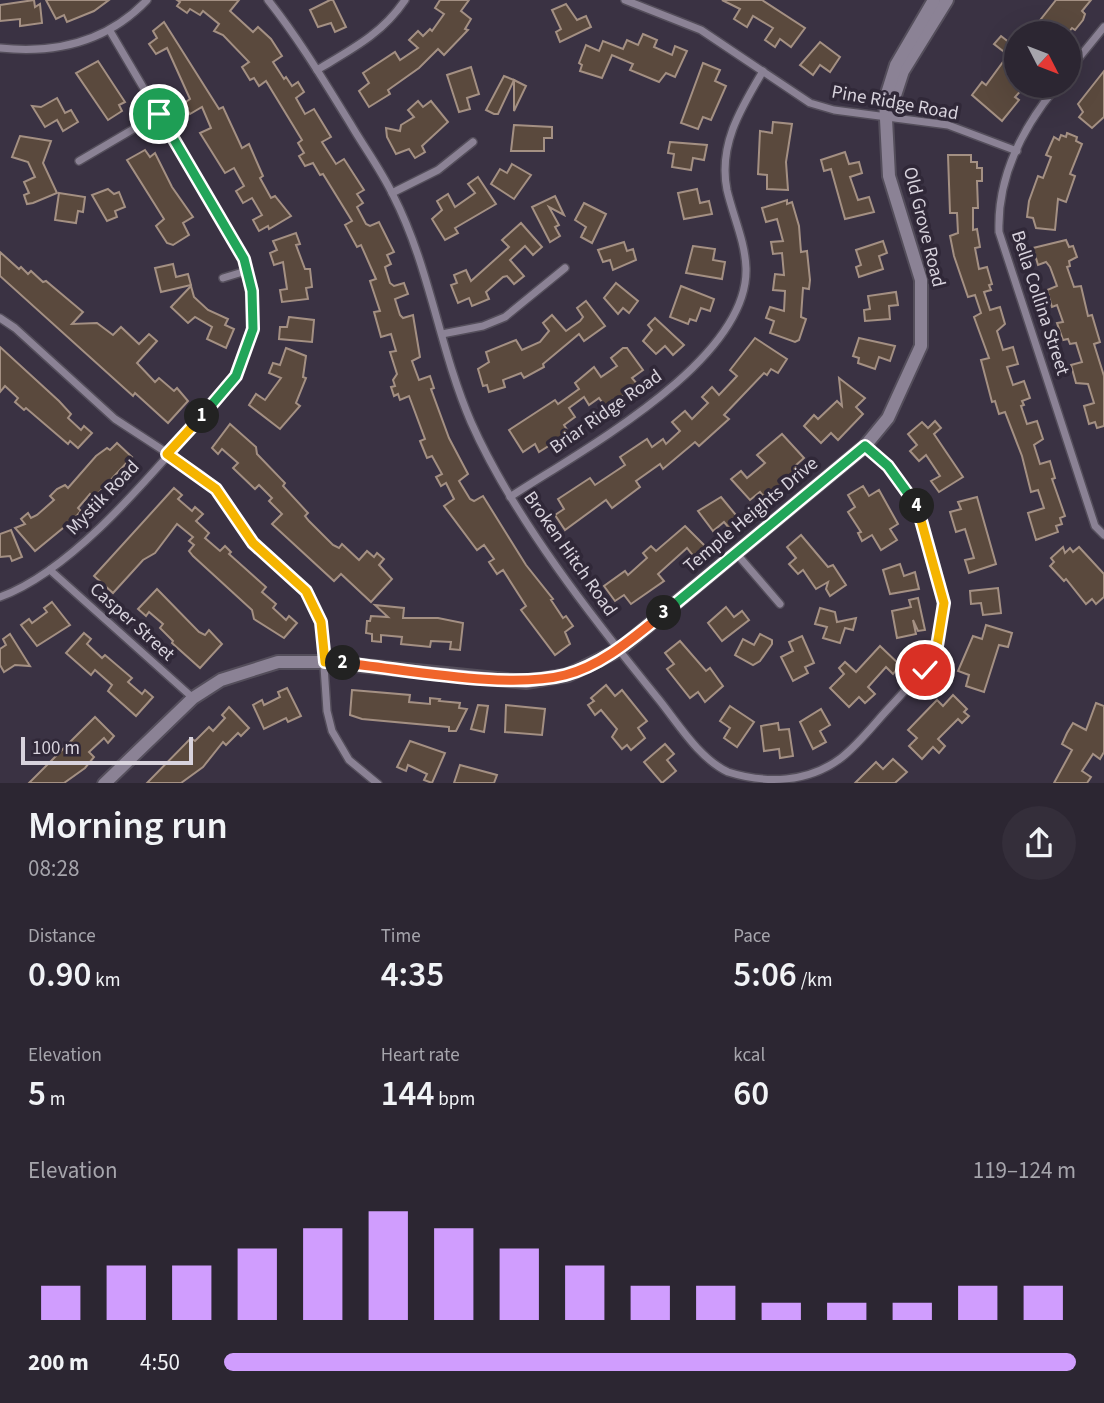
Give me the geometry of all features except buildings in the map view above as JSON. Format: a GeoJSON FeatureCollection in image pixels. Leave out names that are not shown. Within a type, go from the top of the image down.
{"type":"FeatureCollection","features":[{"type":"Feature","properties":{"kind":"street"},"geometry":{"type":"LineString","coordinates":[[0,48],[50,50],[110,31],[147,0]]}},
{"type":"Feature","properties":{"kind":"street","name":"Broken Hitch Road"},"geometry":{"type":"LineString","coordinates":[[268,0],[317,70],[392,193],[426,278],[449,365],[471,423],[510,497],[619,650],[697,747],[727,772],[769,783],[784,783],[814,775],[845,755],[925,670],[939,639],[944,603],[918,508],[888,466],[865,446]]}},
{"type":"Feature","properties":{"kind":"street"},"geometry":{"type":"LineString","coordinates":[[317,70],[374,36],[392,20],[405,0]]}},
{"type":"Feature","properties":{"kind":"street","name":"Pine Ridge Road"},"geometry":{"type":"LineString","coordinates":[[625,0],[701,30],[810,103],[834,110],[948,125],[1017,151]]}},
{"type":"Feature","properties":{"kind":"street","name":"Old Grove Road"},"geometry":{"type":"LineString","coordinates":[[921,346],[921,280],[889,176],[885,100],[896,65],[934,0]]}},
{"type":"Feature","properties":{"kind":"street","name":"Old Grove Road"},"geometry":{"type":"LineString","coordinates":[[888,118],[903,71],[947,0]]}},
{"type":"Feature","properties":{"kind":"street"},"geometry":{"type":"LineString","coordinates":[[1082,54],[1104,27]]}},
{"type":"Feature","properties":{"kind":"street","name":"Mystik Road"},"geometry":{"type":"LineString","coordinates":[[0,597],[50,570],[94,534],[236,376],[253,329],[252,291],[244,259],[110,31]]}},
{"type":"Feature","properties":{"kind":"street","name":"Briar Ridge Road"},"geometry":{"type":"LineString","coordinates":[[510,497],[648,407],[674,385],[731,325],[744,295],[746,268],[727,189],[727,159],[737,113],[764,71]]}},
{"type":"Feature","properties":{"kind":"street","name":"Bella Collina Street"},"geometry":{"type":"LineString","coordinates":[[1047,98],[1037,110],[1006,175],[1001,197],[999,232],[1096,526],[1104,536]]}},
{"type":"Feature","properties":{"kind":"street"},"geometry":{"type":"LineString","coordinates":[[79,161],[159,114]]}},
{"type":"Feature","properties":{"kind":"street"},"geometry":{"type":"LineString","coordinates":[[392,193],[438,170],[473,142]]}},
{"type":"Feature","properties":{"kind":"street"},"geometry":{"type":"LineString","coordinates":[[442,334],[483,326],[505,317],[565,268]]}},
{"type":"Feature","properties":{"kind":"street"},"geometry":{"type":"LineString","coordinates":[[223,278],[247,271]]}},
{"type":"Feature","properties":{"kind":"street"},"geometry":{"type":"LineString","coordinates":[[0,318],[15,328],[115,419],[216,489],[253,543],[306,591],[321,622],[327,711],[332,731],[349,760],[378,783]]}},
{"type":"Feature","properties":{"kind":"street","name":"Temple Heights Drive"},"geometry":{"type":"LineString","coordinates":[[104,783],[193,698],[221,680],[278,662],[325,662],[526,681],[568,674],[619,650],[865,446],[888,418],[921,346]]}},
{"type":"Feature","properties":{"kind":"street"},"geometry":{"type":"LineString","coordinates":[[736,553],[780,604]]}},
{"type":"Feature","properties":{"kind":"street","name":"Casper Street"},"geometry":{"type":"LineString","coordinates":[[50,570],[193,698]]}},
{"type":"Feature","properties":{"kind":"route"},"geometry":{"type":"LineString","coordinates":[[159,114],[244,259],[252,291],[253,329],[236,376],[167,454],[201,475],[216,489],[231,507],[240,527],[253,543],[306,591],[321,622],[325,662],[526,681],[568,674],[619,650],[865,446],[888,466],[908,490],[918,508],[944,603],[941,632],[925,670]]}}]}
